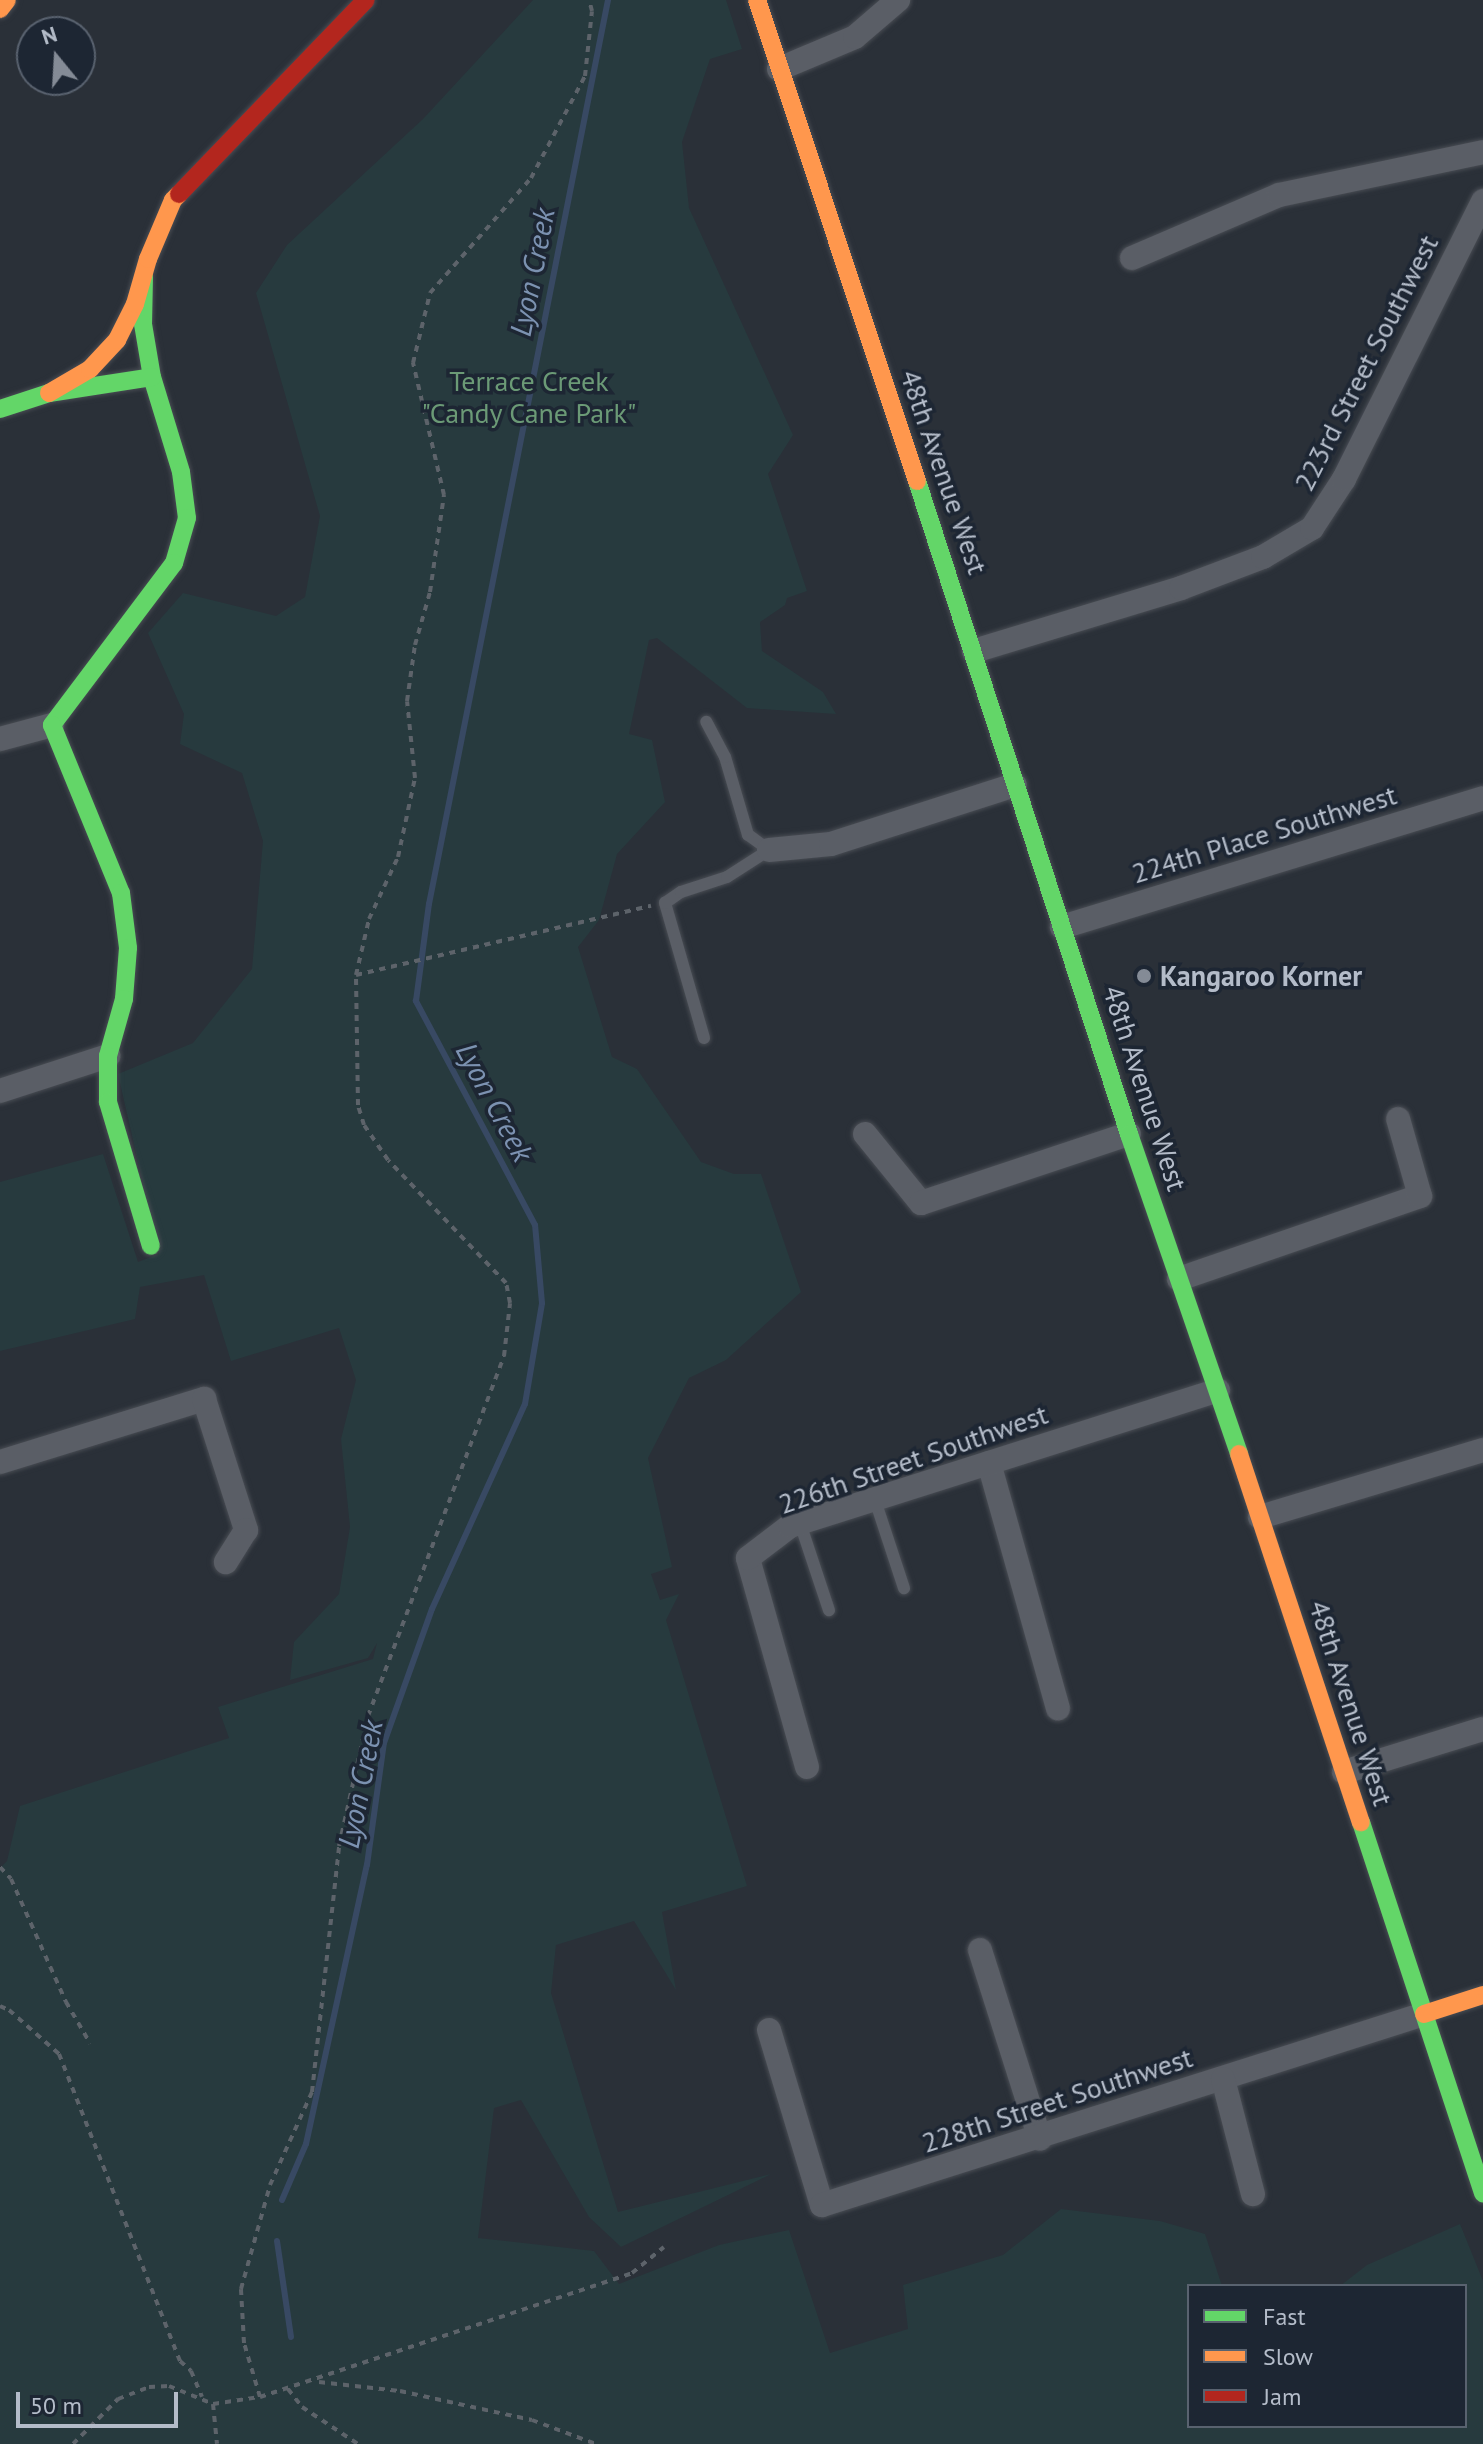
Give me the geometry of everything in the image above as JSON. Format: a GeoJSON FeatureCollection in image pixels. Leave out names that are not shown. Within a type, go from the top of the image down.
{"type":"FeatureCollection","features":[{"type":"Feature","properties":{"kind":"main road"},"geometry":{"type":"LineString","coordinates":[[0,9],[7,0]]}},
{"type":"Feature","properties":{"kind":"main road"},"geometry":{"type":"LineString","coordinates":[[49,393],[90,369],[117,340],[173,200],[366,0]]}},
{"type":"Feature","properties":{"kind":"main road","name":"48th Avenue West"},"geometry":{"type":"LineString","coordinates":[[757,0],[974,651],[1129,1134],[1218,1390],[1483,2193]]}},
{"type":"Feature","properties":{"kind":"main road"},"geometry":{"type":"LineString","coordinates":[[144,277],[143,324],[152,377],[181,472],[187,518],[174,563],[52,725],[121,893],[128,948],[124,999],[108,1056],[108,1102],[151,1246]]}},
{"type":"Feature","properties":{"kind":"main road"},"geometry":{"type":"LineString","coordinates":[[0,409],[49,393],[152,377]]}},
{"type":"Feature","properties":{"kind":"main road","name":"228th Street Southwest"},"geometry":{"type":"LineString","coordinates":[[1424,2014],[1483,1995]]}},
{"type":"Feature","properties":{"kind":"street"},"geometry":{"type":"LineString","coordinates":[[779,69],[855,37],[898,0]]}},
{"type":"Feature","properties":{"kind":"street"},"geometry":{"type":"LineString","coordinates":[[1132,258],[1279,195],[1483,152]]}},
{"type":"Feature","properties":{"kind":"street","name":"223rd Street Southwest"},"geometry":{"type":"LineString","coordinates":[[974,651],[1181,588],[1263,557],[1312,528],[1344,479],[1483,201]]}},
{"type":"Feature","properties":{"kind":"street"},"geometry":{"type":"LineString","coordinates":[[0,739],[52,725]]}},
{"type":"Feature","properties":{"kind":"street"},"geometry":{"type":"LineString","coordinates":[[769,850],[831,844],[1015,785]]}},
{"type":"Feature","properties":{"kind":"street","name":"224th Place Southwest"},"geometry":{"type":"LineString","coordinates":[[1062,927],[1483,798]]}},
{"type":"Feature","properties":{"kind":"street"},"geometry":{"type":"LineString","coordinates":[[0,1091],[108,1056]]}},
{"type":"Feature","properties":{"kind":"street"},"geometry":{"type":"LineString","coordinates":[[1179,1279],[1420,1196],[1398,1119]]}},
{"type":"Feature","properties":{"kind":"street"},"geometry":{"type":"LineString","coordinates":[[865,1134],[921,1203],[1129,1134]]}},
{"type":"Feature","properties":{"kind":"street","name":"226th Street Southwest"},"geometry":{"type":"LineString","coordinates":[[807,1767],[748,1558],[790,1526],[1218,1390]]}},
{"type":"Feature","properties":{"kind":"street"},"geometry":{"type":"LineString","coordinates":[[0,1462],[204,1399],[246,1530],[226,1562]]}},
{"type":"Feature","properties":{"kind":"street"},"geometry":{"type":"LineString","coordinates":[[1260,1517],[1483,1450]]}},
{"type":"Feature","properties":{"kind":"street"},"geometry":{"type":"LineString","coordinates":[[989,1463],[1058,1708]]}},
{"type":"Feature","properties":{"kind":"street"},"geometry":{"type":"LineString","coordinates":[[1344,1772],[1483,1729]]}},
{"type":"Feature","properties":{"kind":"street"},"geometry":{"type":"LineString","coordinates":[[980,1950],[1040,2139]]}},
{"type":"Feature","properties":{"kind":"street","name":"228th Street Southwest"},"geometry":{"type":"LineString","coordinates":[[769,2030],[822,2205],[1040,2139],[1424,2014]]}},
{"type":"Feature","properties":{"kind":"street"},"geometry":{"type":"LineString","coordinates":[[1223,2079],[1253,2194]]}},
{"type":"Feature","properties":{"kind":"lane"},"geometry":{"type":"LineString","coordinates":[[704,1038],[665,903],[681,892],[727,877],[769,850],[748,835],[725,757],[706,722]]}},
{"type":"Feature","properties":{"kind":"lane"},"geometry":{"type":"LineString","coordinates":[[875,1500],[904,1588]]}},
{"type":"Feature","properties":{"kind":"lane"},"geometry":{"type":"LineString","coordinates":[[800,1523],[829,1610]]}},
{"type":"Feature","properties":{"kind":"path"},"geometry":{"type":"LineString","coordinates":[[260,2397],[244,2343],[241,2289],[270,2185],[312,2092],[339,1846],[368,1716],[504,1356],[510,1303],[506,1283],[388,1160],[364,1125],[358,1105],[356,975],[369,919],[398,857],[415,778],[407,701],[415,645],[430,592],[444,495],[413,363],[430,293],[531,178],[585,76],[592,11],[589,0]]}},
{"type":"Feature","properties":{"kind":"path"},"geometry":{"type":"LineString","coordinates":[[356,975],[665,903]]}},
{"type":"Feature","properties":{"kind":"path"},"geometry":{"type":"LineString","coordinates":[[0,1867],[11,1879],[66,2002],[90,2043]]}},
{"type":"Feature","properties":{"kind":"path"},"geometry":{"type":"LineString","coordinates":[[0,2006],[9,2010],[59,2054],[180,2361],[191,2371],[202,2397]]}},
{"type":"Feature","properties":{"kind":"path"},"geometry":{"type":"LineString","coordinates":[[73,2444],[118,2399],[139,2391],[169,2386],[213,2404],[260,2397],[314,2382],[632,2273],[664,2247]]}},
{"type":"Feature","properties":{"kind":"path"},"geometry":{"type":"LineString","coordinates":[[314,2382],[400,2391],[532,2420],[596,2444]]}},
{"type":"Feature","properties":{"kind":"path"},"geometry":{"type":"LineString","coordinates":[[288,2389],[302,2407],[358,2444]]}},
{"type":"Feature","properties":{"kind":"path"},"geometry":{"type":"LineString","coordinates":[[213,2404],[217,2444]]}},
{"type":"Feature","properties":{"kind":"green space","name":"Terrace Creek \"Candy Cane Park\""},"geometry":{"type":"Polygon","coordinates":[[[533,0],[726,0],[742,49],[710,59],[682,142],[689,208],[793,435],[768,474],[807,591],[787,598],[785,605],[760,622],[762,651],[823,692],[836,714],[747,708],[657,638],[649,640],[629,734],[652,740],[665,802],[617,854],[599,920],[578,947],[612,1057],[637,1069],[701,1162],[734,1174],[761,1174],[801,1292],[726,1360],[689,1378],[648,1458],[672,1567],[651,1574],[660,1600],[679,1594],[666,1620],[747,1886],[662,1912],[676,1990],[634,1921],[556,1945],[551,1993],[618,2212],[771,2174],[621,2247],[589,2217],[521,2100],[494,2108],[478,2238],[594,2251],[619,2284],[719,2245],[789,2230],[830,2353],[908,2329],[903,2285],[1003,2255],[1061,2209],[1160,2221],[1205,2234],[1221,2284],[1187,2284],[1187,2428],[1467,2428],[1467,2284],[1343,2284],[1367,2265],[1460,2224],[1483,2281],[1483,2444],[0,2444],[0,1868],[7,1861],[20,1806],[229,1738],[218,1707],[373,1659],[377,1643],[368,1658],[290,1680],[294,1642],[339,1594],[350,1527],[341,1439],[356,1380],[339,1328],[231,1361],[204,1275],[140,1287],[135,1319],[0,1351],[0,1182],[103,1154],[138,1262],[159,1254],[118,1074],[193,1043],[252,969],[263,841],[242,773],[180,744],[184,714],[148,633],[183,593],[276,616],[305,597],[320,516],[256,293],[287,245],[423,119],[533,0]]]}},
{"type":"Feature","properties":{"kind":"waterway","name":"Lyon Creek"},"geometry":{"type":"LineString","coordinates":[[282,2200],[306,2144],[367,1865],[384,1743],[432,1609],[525,1404],[542,1303],[535,1225],[416,1001],[429,904],[608,0]]}},
{"type":"Feature","properties":{"kind":"waterway","name":"Lyon Creek"},"geometry":{"type":"LineString","coordinates":[[277,2241],[291,2337]]}},
{"type":"Feature","properties":{"kind":"traffic: fast"},"geometry":{"type":"LineString","coordinates":[[144,277],[143,324],[152,377],[181,472],[187,518],[174,563],[52,725],[121,893],[128,948],[124,999],[108,1056],[108,1102],[151,1246]]}},
{"type":"Feature","properties":{"kind":"traffic: fast"},"geometry":{"type":"LineString","coordinates":[[0,409],[49,393],[152,377]]}},
{"type":"Feature","properties":{"kind":"traffic: fast"},"geometry":{"type":"LineString","coordinates":[[917,481],[1129,1134],[1239,1454]]}},
{"type":"Feature","properties":{"kind":"traffic: fast"},"geometry":{"type":"LineString","coordinates":[[1361,1822],[1483,2193]]}},
{"type":"Feature","properties":{"kind":"traffic: slow"},"geometry":{"type":"LineString","coordinates":[[0,9],[7,0]]}},
{"type":"Feature","properties":{"kind":"traffic: slow"},"geometry":{"type":"LineString","coordinates":[[757,0],[917,481]]}},
{"type":"Feature","properties":{"kind":"traffic: slow"},"geometry":{"type":"LineString","coordinates":[[49,393],[90,369],[117,340],[135,304],[148,259],[173,200],[179,194]]}},
{"type":"Feature","properties":{"kind":"traffic: slow"},"geometry":{"type":"LineString","coordinates":[[1239,1454],[1361,1822]]}},
{"type":"Feature","properties":{"kind":"traffic: slow"},"geometry":{"type":"LineString","coordinates":[[1424,2014],[1483,1995]]}},
{"type":"Feature","properties":{"kind":"traffic: jam"},"geometry":{"type":"LineString","coordinates":[[179,194],[366,0]]}},
{"type":"Feature","properties":{"kind":"place","name":"Kangaroo Korner"},"geometry":{"type":"Point","coordinates":[1144,976]}}]}
